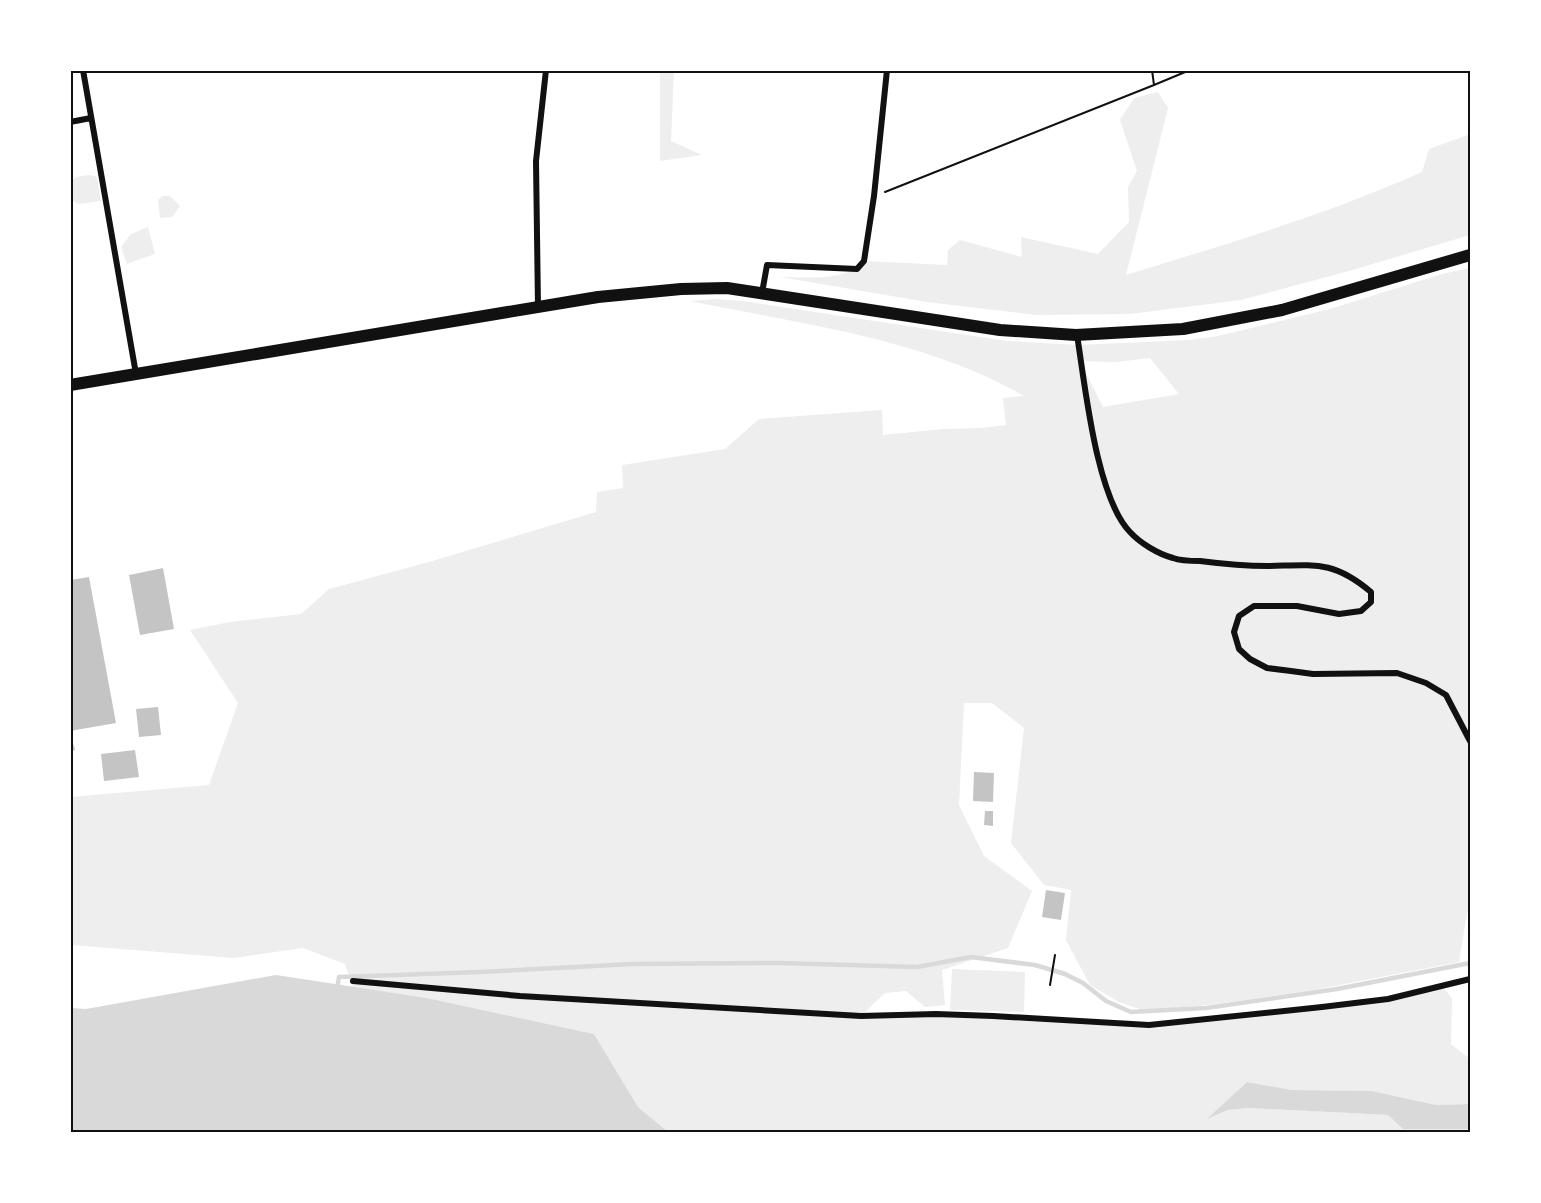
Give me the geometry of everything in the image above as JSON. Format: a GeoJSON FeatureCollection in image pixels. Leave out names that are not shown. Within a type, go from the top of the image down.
{"type":"FeatureCollection","features":[{"type":"Feature","properties":{"kind":"main road"},"geometry":{"type":"LineString","coordinates":[[70,385],[598,297],[681,289],[727,288],[762,292],[1000,330],[1077,335],[1183,329],[1282,310],[1470,255]]}},
{"type":"Feature","properties":{"kind":"street"},"geometry":{"type":"LineString","coordinates":[[83,70],[136,374]]}},
{"type":"Feature","properties":{"kind":"street"},"geometry":{"type":"LineString","coordinates":[[537,307],[536,161],[546,70]]}},
{"type":"Feature","properties":{"kind":"street"},"geometry":{"type":"LineString","coordinates":[[762,292],[767,265],[857,269],[864,261],[874,196],[887,70]]}},
{"type":"Feature","properties":{"kind":"street"},"geometry":{"type":"LineString","coordinates":[[70,122],[91,118]]}},
{"type":"Feature","properties":{"kind":"street"},"geometry":{"type":"LineString","coordinates":[[1077,335],[1085,398],[1106,488],[1120,519],[1130,533],[1155,551],[1174,559],[1248,566],[1326,565],[1355,579],[1371,592],[1371,602],[1361,611],[1339,614],[1297,606],[1254,606],[1239,616],[1234,632],[1239,649],[1250,659],[1267,668],[1313,674],[1397,673],[1426,682],[1446,695],[1470,741]]}},
{"type":"Feature","properties":{"kind":"street"},"geometry":{"type":"LineString","coordinates":[[353,981],[520,996],[837,1015],[993,1016],[1149,1025],[1388,999],[1470,979]]}},
{"type":"Feature","properties":{"kind":"path"},"geometry":{"type":"LineString","coordinates":[[1152,70],[1154,85]]}},
{"type":"Feature","properties":{"kind":"path"},"geometry":{"type":"LineString","coordinates":[[874,196],[1190,70]]}},
{"type":"Feature","properties":{"kind":"path"},"geometry":{"type":"LineString","coordinates":[[1050,985],[1055,955]]}},
{"type":"Feature","properties":{"kind":"shaded area"},"geometry":{"type":"Polygon","coordinates":[[[660,71],[674,71],[671,141],[702,155],[660,161],[660,71]]]}},
{"type":"Feature","properties":{"kind":"shaded area"},"geometry":{"type":"Polygon","coordinates":[[[1158,92],[1168,108],[1126,275],[1276,228],[1386,188],[1422,172],[1429,149],[1470,134],[1470,235],[1241,300],[1130,314],[1036,315],[927,302],[780,277],[836,275],[856,268],[864,261],[947,265],[948,250],[960,240],[1022,257],[1021,237],[1098,254],[1129,222],[1128,187],[1137,171],[1120,120],[1134,98],[1158,92]]]}},
{"type":"Feature","properties":{"kind":"shaded area"},"geometry":{"type":"Polygon","coordinates":[[[90,175],[97,177],[101,201],[79,204],[71,200],[71,184],[74,178],[90,175]]]}},
{"type":"Feature","properties":{"kind":"shaded area"},"geometry":{"type":"Polygon","coordinates":[[[163,196],[170,196],[180,206],[172,217],[160,218],[158,200],[163,196]]]}},
{"type":"Feature","properties":{"kind":"shaded area"},"geometry":{"type":"Polygon","coordinates":[[[148,227],[155,254],[127,264],[121,247],[131,234],[148,227]]]}},
{"type":"Feature","properties":{"kind":"shaded area"},"geometry":{"type":"Polygon","coordinates":[[[1470,268],[1470,911],[1467,913],[1459,962],[1308,991],[1216,1004],[1145,1011],[1119,1002],[1090,985],[1066,940],[1071,890],[1044,885],[1011,843],[1024,728],[992,703],[964,703],[959,805],[984,856],[1032,891],[1008,948],[942,970],[945,1005],[925,1007],[906,991],[885,993],[861,1016],[936,1014],[1149,1025],[1388,999],[1442,986],[1452,998],[1451,1044],[1470,1059],[1470,1104],[1436,1105],[1372,1091],[1292,1090],[1247,1082],[1210,1118],[1228,1110],[1248,1108],[1388,1115],[1403,1129],[1470,1129],[1470,1132],[668,1132],[638,1107],[594,1034],[427,998],[353,987],[345,964],[303,948],[234,958],[71,945],[70,797],[209,785],[238,703],[190,630],[230,622],[301,614],[329,589],[596,512],[597,492],[623,488],[622,465],[725,449],[759,419],[882,410],[883,435],[980,428],[1006,425],[1003,398],[1024,396],[986,376],[905,347],[819,326],[690,301],[716,299],[743,301],[1007,341],[1078,345],[1189,340],[1218,336],[1330,309],[1442,274],[1470,268]],[[1150,358],[1116,362],[1080,361],[1103,407],[1179,394],[1150,358]]]}},
{"type":"Feature","properties":{"kind":"shaded area"},"geometry":{"type":"Polygon","coordinates":[[[952,969],[1025,972],[1024,1012],[950,1010],[952,969]]]}},
{"type":"Feature","properties":{"kind":"shaded area"},"geometry":{"type":"Polygon","coordinates":[[[276,975],[427,998],[594,1034],[638,1107],[668,1132],[71,1132],[71,1008],[86,1009],[276,975]]]}},
{"type":"Feature","properties":{"kind":"shaded area"},"geometry":{"type":"Polygon","coordinates":[[[1247,1082],[1292,1090],[1372,1091],[1436,1105],[1470,1104],[1470,1129],[1403,1129],[1388,1115],[1248,1108],[1228,1110],[1207,1119],[1247,1082]]]}},
{"type":"Feature","properties":{"kind":"building"},"geometry":{"type":"Polygon","coordinates":[[[163,568],[174,629],[140,635],[129,575],[163,568]]]}},
{"type":"Feature","properties":{"kind":"building"},"geometry":{"type":"Polygon","coordinates":[[[89,577],[116,723],[70,731],[70,580],[89,577]]]}},
{"type":"Feature","properties":{"kind":"building"},"geometry":{"type":"Polygon","coordinates":[[[158,707],[161,735],[139,737],[136,709],[158,707]]]}},
{"type":"Feature","properties":{"kind":"building"},"geometry":{"type":"Polygon","coordinates":[[[70,733],[75,750],[70,751],[70,733]]]}},
{"type":"Feature","properties":{"kind":"building"},"geometry":{"type":"Polygon","coordinates":[[[135,750],[139,777],[104,781],[101,754],[135,750]]]}},
{"type":"Feature","properties":{"kind":"building"},"geometry":{"type":"Polygon","coordinates":[[[974,772],[994,773],[993,802],[973,801],[974,772]]]}},
{"type":"Feature","properties":{"kind":"building"},"geometry":{"type":"Polygon","coordinates":[[[985,811],[993,811],[993,826],[984,825],[985,811]]]}},
{"type":"Feature","properties":{"kind":"building"},"geometry":{"type":"Polygon","coordinates":[[[1046,890],[1065,893],[1061,920],[1042,917],[1046,890]]]}},
{"type":"Feature","properties":{"kind":"waterway"},"geometry":{"type":"LineString","coordinates":[[337,989],[339,977],[632,964],[780,963],[917,967],[971,957],[1035,965],[1065,974],[1083,983],[1106,1001],[1131,1012],[1206,1008],[1337,989],[1470,963]]}}]}
